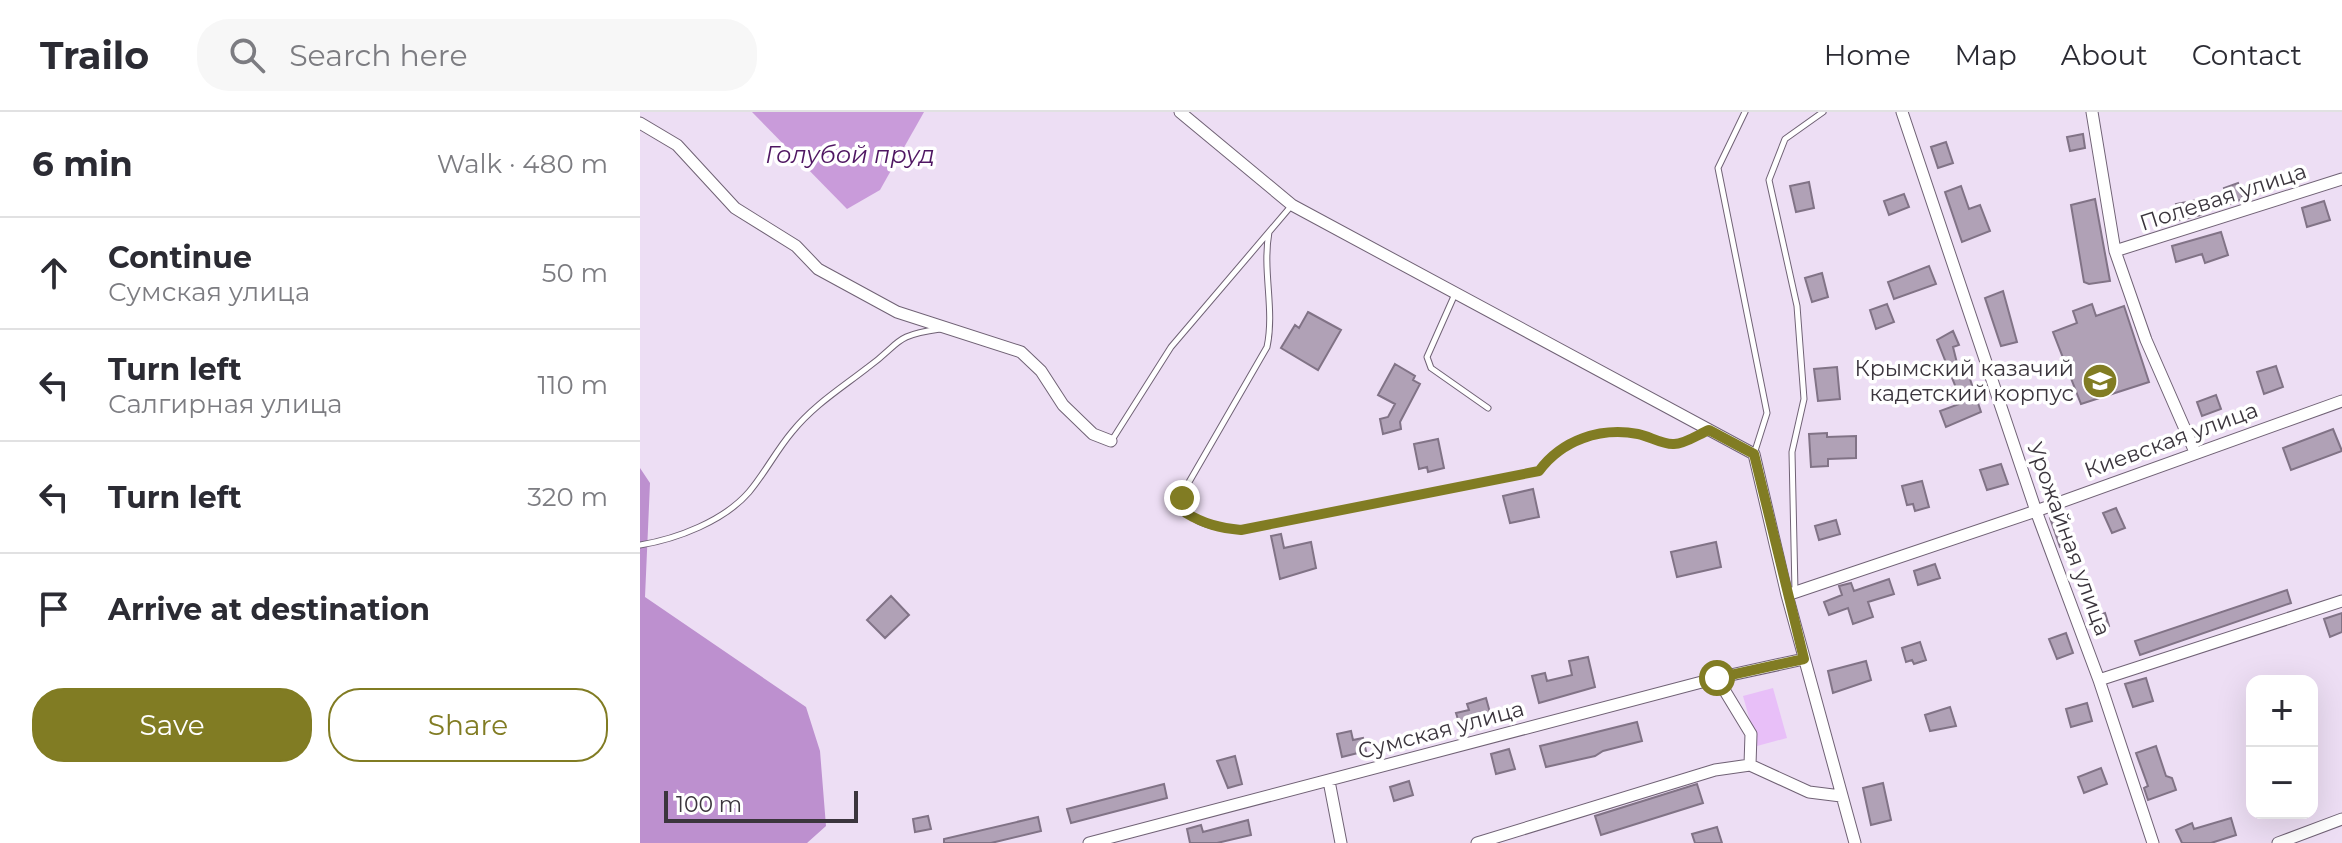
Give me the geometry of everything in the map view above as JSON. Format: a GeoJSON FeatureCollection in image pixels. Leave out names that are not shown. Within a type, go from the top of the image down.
{"type":"FeatureCollection","features":[{"type":"Feature","properties":{"kind":"street"},"geometry":{"type":"LineString","coordinates":[[1180,112],[1292,205],[1754,454],[1791,594],[1804,659],[1855,843]]}},
{"type":"Feature","properties":{"kind":"street","name":"Урожайная улица"},"geometry":{"type":"LineString","coordinates":[[1902,112],[2036,511],[2099,680],[2153,843]]}},
{"type":"Feature","properties":{"kind":"street","name":"Полевая улица"},"geometry":{"type":"LineString","coordinates":[[2092,112],[2099,171],[2115,251],[2146,340],[2195,452]]}},
{"type":"Feature","properties":{"kind":"street"},"geometry":{"type":"LineString","coordinates":[[640,123],[677,145],[735,208],[796,246],[818,269],[897,312],[941,329],[1021,352],[1041,371],[1063,405],[1093,434],[1111,441]]}},
{"type":"Feature","properties":{"kind":"street","name":"Полевая улица"},"geometry":{"type":"LineString","coordinates":[[2115,251],[2342,179]]}},
{"type":"Feature","properties":{"kind":"street","name":"Киевская улица"},"geometry":{"type":"LineString","coordinates":[[1791,594],[2036,511],[2342,401]]}},
{"type":"Feature","properties":{"kind":"street"},"geometry":{"type":"LineString","coordinates":[[2099,680],[2342,601]]}},
{"type":"Feature","properties":{"kind":"street","name":"Сумская улица"},"geometry":{"type":"LineString","coordinates":[[1089,843],[1717,678],[1804,659]]}},
{"type":"Feature","properties":{"kind":"street"},"geometry":{"type":"LineString","coordinates":[[1717,678],[1751,734],[1750,765]]}},
{"type":"Feature","properties":{"kind":"street"},"geometry":{"type":"LineString","coordinates":[[1477,843],[1715,770],[1750,765],[1809,792],[1841,796]]}},
{"type":"Feature","properties":{"kind":"street"},"geometry":{"type":"LineString","coordinates":[[1329,781],[1341,843]]}},
{"type":"Feature","properties":{"kind":"street"},"geometry":{"type":"LineString","coordinates":[[2278,843],[2342,819]]}},
{"type":"Feature","properties":{"kind":"lane"},"geometry":{"type":"LineString","coordinates":[[1745,112],[1718,168],[1767,413],[1754,454]]}},
{"type":"Feature","properties":{"kind":"lane"},"geometry":{"type":"LineString","coordinates":[[1791,594],[1792,452],[1804,399],[1797,306],[1769,180],[1785,139],[1823,112]]}},
{"type":"Feature","properties":{"kind":"lane"},"geometry":{"type":"LineString","coordinates":[[1111,441],[1171,347],[1292,205]]}},
{"type":"Feature","properties":{"kind":"lane"},"geometry":{"type":"LineString","coordinates":[[1269,232],[1265,257],[1271,330],[1267,347],[1185,489],[1182,507],[1198,520],[1218,528],[1241,530],[1539,471],[1551,456],[1574,441],[1609,431],[1639,434],[1675,444],[1709,430]]}},
{"type":"Feature","properties":{"kind":"lane"},"geometry":{"type":"LineString","coordinates":[[1456,293],[1427,357],[1431,368],[1488,408]]}},
{"type":"Feature","properties":{"kind":"lane"},"geometry":{"type":"LineString","coordinates":[[640,545],[659,542],[726,513],[748,493],[791,433],[827,395],[871,366],[891,345],[908,334],[941,329]]}},
{"type":"Feature","properties":{"kind":"shaded area"},"geometry":{"type":"Polygon","coordinates":[[[640,468],[650,483],[645,597],[806,707],[820,751],[826,826],[807,843],[640,843],[640,468]]]}},
{"type":"Feature","properties":{"kind":"shaded area"},"geometry":{"type":"Polygon","coordinates":[[[1773,688],[1787,738],[1757,746],[1743,696],[1773,688]]]}},
{"type":"Feature","properties":{"kind":"water","name":"Голубой пруд"},"geometry":{"type":"Polygon","coordinates":[[[752,112],[924,112],[880,190],[847,209],[752,112]]]}},
{"type":"Feature","properties":{"kind":"building"},"geometry":{"type":"Polygon","coordinates":[[[2083,134],[2085,148],[2070,151],[2067,137],[2083,134]]]}},
{"type":"Feature","properties":{"kind":"building"},"geometry":{"type":"Polygon","coordinates":[[[1946,142],[1953,163],[1938,168],[1931,147],[1946,142]]]}},
{"type":"Feature","properties":{"kind":"building"},"geometry":{"type":"Polygon","coordinates":[[[1809,182],[1814,208],[1796,212],[1790,186],[1809,182]]]}},
{"type":"Feature","properties":{"kind":"building"},"geometry":{"type":"Polygon","coordinates":[[[2238,183],[2243,199],[2230,204],[2224,188],[2238,183]]]}},
{"type":"Feature","properties":{"kind":"building"},"geometry":{"type":"Polygon","coordinates":[[[1961,186],[1969,209],[1980,205],[1990,231],[1962,242],[1945,192],[1961,186]]]}},
{"type":"Feature","properties":{"kind":"building"},"geometry":{"type":"Polygon","coordinates":[[[1904,194],[1909,207],[1889,215],[1884,201],[1904,194]]]}},
{"type":"Feature","properties":{"kind":"building"},"geometry":{"type":"Polygon","coordinates":[[[2095,199],[2110,281],[2089,284],[2084,282],[2071,205],[2095,199]]]}},
{"type":"Feature","properties":{"kind":"building"},"geometry":{"type":"Polygon","coordinates":[[[2198,200],[2201,215],[2180,220],[2176,204],[2198,200]]]}},
{"type":"Feature","properties":{"kind":"building"},"geometry":{"type":"Polygon","coordinates":[[[2324,201],[2330,220],[2307,227],[2302,208],[2324,201]]]}},
{"type":"Feature","properties":{"kind":"building"},"geometry":{"type":"Polygon","coordinates":[[[2221,232],[2228,255],[2205,263],[2202,254],[2176,262],[2172,246],[2221,232]]]}},
{"type":"Feature","properties":{"kind":"building"},"geometry":{"type":"Polygon","coordinates":[[[1929,266],[1936,284],[1894,299],[1888,282],[1929,266]]]}},
{"type":"Feature","properties":{"kind":"building"},"geometry":{"type":"Polygon","coordinates":[[[1822,273],[1828,297],[1812,302],[1805,278],[1822,273]]]}},
{"type":"Feature","properties":{"kind":"building"},"geometry":{"type":"Polygon","coordinates":[[[2003,291],[2017,342],[2001,346],[1985,298],[2003,291]]]}},
{"type":"Feature","properties":{"kind":"building"},"geometry":{"type":"Polygon","coordinates":[[[1887,304],[1894,322],[1876,329],[1870,310],[1887,304]]]}},
{"type":"Feature","properties":{"kind":"building"},"geometry":{"type":"Polygon","coordinates":[[[2092,304],[2096,316],[2124,306],[2149,382],[2081,404],[2053,332],[2077,323],[2073,311],[2092,304]]]}},
{"type":"Feature","properties":{"kind":"building"},"geometry":{"type":"Polygon","coordinates":[[[1308,312],[1341,330],[1318,370],[1281,348],[1295,325],[1299,328],[1308,312]]]}},
{"type":"Feature","properties":{"kind":"building"},"geometry":{"type":"Polygon","coordinates":[[[1953,331],[1959,345],[1953,347],[1958,367],[1965,364],[1981,412],[1946,427],[1940,411],[1962,403],[1937,340],[1953,331]]]}},
{"type":"Feature","properties":{"kind":"building"},"geometry":{"type":"Polygon","coordinates":[[[1395,364],[1415,376],[1413,380],[1420,384],[1400,422],[1401,429],[1383,434],[1380,419],[1388,417],[1395,404],[1378,395],[1395,364]]]}},
{"type":"Feature","properties":{"kind":"building"},"geometry":{"type":"Polygon","coordinates":[[[2276,366],[2283,387],[2264,394],[2257,372],[2276,366]]]}},
{"type":"Feature","properties":{"kind":"building"},"geometry":{"type":"Polygon","coordinates":[[[1837,367],[1840,399],[1818,401],[1814,369],[1837,367]]]}},
{"type":"Feature","properties":{"kind":"building"},"geometry":{"type":"Polygon","coordinates":[[[2216,395],[2221,409],[2202,416],[2197,402],[2216,395]]]}},
{"type":"Feature","properties":{"kind":"building"},"geometry":{"type":"Polygon","coordinates":[[[2333,429],[2342,451],[2291,470],[2283,448],[2333,429]]]}},
{"type":"Feature","properties":{"kind":"building"},"geometry":{"type":"Polygon","coordinates":[[[1827,433],[1827,437],[1856,436],[1856,458],[1828,459],[1828,466],[1811,467],[1809,434],[1827,433]]]}},
{"type":"Feature","properties":{"kind":"building"},"geometry":{"type":"Polygon","coordinates":[[[1438,439],[1444,468],[1428,472],[1427,467],[1419,469],[1414,444],[1438,439]]]}},
{"type":"Feature","properties":{"kind":"building"},"geometry":{"type":"Polygon","coordinates":[[[2001,464],[2008,484],[1987,490],[1980,470],[2001,464]]]}},
{"type":"Feature","properties":{"kind":"building"},"geometry":{"type":"Polygon","coordinates":[[[1922,481],[1929,507],[1915,511],[1913,504],[1907,505],[1902,486],[1922,481]]]}},
{"type":"Feature","properties":{"kind":"building"},"geometry":{"type":"Polygon","coordinates":[[[1533,489],[1539,517],[1510,523],[1503,496],[1533,489]]]}},
{"type":"Feature","properties":{"kind":"building"},"geometry":{"type":"Polygon","coordinates":[[[2116,508],[2125,528],[2112,533],[2103,513],[2116,508]]]}},
{"type":"Feature","properties":{"kind":"building"},"geometry":{"type":"Polygon","coordinates":[[[2058,514],[2062,516],[2070,537],[2069,543],[2060,547],[2050,518],[2058,514]]]}},
{"type":"Feature","properties":{"kind":"building"},"geometry":{"type":"Polygon","coordinates":[[[1836,520],[1840,534],[1819,540],[1815,526],[1836,520]]]}},
{"type":"Feature","properties":{"kind":"building"},"geometry":{"type":"Polygon","coordinates":[[[1281,534],[1284,548],[1311,542],[1316,568],[1280,579],[1271,536],[1281,534]]]}},
{"type":"Feature","properties":{"kind":"building"},"geometry":{"type":"Polygon","coordinates":[[[1716,542],[1721,567],[1677,577],[1671,552],[1716,542]]]}},
{"type":"Feature","properties":{"kind":"building"},"geometry":{"type":"Polygon","coordinates":[[[1935,564],[1940,578],[1918,585],[1914,571],[1935,564]]]}},
{"type":"Feature","properties":{"kind":"building"},"geometry":{"type":"Polygon","coordinates":[[[1889,579],[1894,594],[1868,602],[1873,617],[1853,624],[1848,608],[1829,615],[1824,602],[1842,595],[1839,586],[1851,583],[1854,591],[1889,579]]]}},
{"type":"Feature","properties":{"kind":"building"},"geometry":{"type":"Polygon","coordinates":[[[2287,590],[2291,603],[2140,655],[2135,641],[2287,590]]]}},
{"type":"Feature","properties":{"kind":"building"},"geometry":{"type":"Polygon","coordinates":[[[891,596],[909,615],[885,638],[867,620],[891,596]]]}},
{"type":"Feature","properties":{"kind":"building"},"geometry":{"type":"Polygon","coordinates":[[[2105,613],[2109,626],[2096,631],[2091,618],[2105,613]]]}},
{"type":"Feature","properties":{"kind":"building"},"geometry":{"type":"Polygon","coordinates":[[[2342,613],[2342,632],[2330,637],[2324,619],[2342,613]]]}},
{"type":"Feature","properties":{"kind":"building"},"geometry":{"type":"Polygon","coordinates":[[[2066,633],[2073,653],[2057,659],[2049,639],[2066,633]]]}},
{"type":"Feature","properties":{"kind":"building"},"geometry":{"type":"Polygon","coordinates":[[[1920,642],[1926,660],[1914,664],[1912,660],[1906,662],[1902,648],[1920,642]]]}},
{"type":"Feature","properties":{"kind":"building"},"geometry":{"type":"Polygon","coordinates":[[[1588,657],[1595,687],[1539,703],[1532,676],[1545,673],[1547,681],[1572,675],[1569,661],[1588,657]]]}},
{"type":"Feature","properties":{"kind":"building"},"geometry":{"type":"Polygon","coordinates":[[[1866,661],[1871,680],[1833,693],[1828,671],[1866,661]]]}},
{"type":"Feature","properties":{"kind":"building"},"geometry":{"type":"Polygon","coordinates":[[[2146,678],[2153,701],[2133,707],[2125,684],[2146,678]]]}},
{"type":"Feature","properties":{"kind":"building"},"geometry":{"type":"Polygon","coordinates":[[[1486,698],[1492,720],[1461,729],[1456,713],[1469,710],[1467,704],[1486,698]]]}},
{"type":"Feature","properties":{"kind":"building"},"geometry":{"type":"Polygon","coordinates":[[[2087,703],[2092,721],[2071,727],[2066,709],[2087,703]]]}},
{"type":"Feature","properties":{"kind":"building"},"geometry":{"type":"Polygon","coordinates":[[[1950,707],[1956,726],[1930,731],[1925,715],[1950,707]]]}},
{"type":"Feature","properties":{"kind":"building"},"geometry":{"type":"Polygon","coordinates":[[[1637,722],[1642,741],[1546,767],[1540,746],[1637,722]]]}},
{"type":"Feature","properties":{"kind":"building"},"geometry":{"type":"Polygon","coordinates":[[[1351,731],[1353,740],[1363,738],[1366,751],[1342,757],[1337,734],[1351,731]]]}},
{"type":"Feature","properties":{"kind":"building"},"geometry":{"type":"Polygon","coordinates":[[[2156,746],[2166,776],[2172,778],[2176,790],[2148,800],[2144,788],[2148,786],[2136,753],[2156,746]]]}},
{"type":"Feature","properties":{"kind":"building"},"geometry":{"type":"Polygon","coordinates":[[[1509,749],[1515,769],[1496,774],[1491,754],[1509,749]]]}},
{"type":"Feature","properties":{"kind":"building"},"geometry":{"type":"Polygon","coordinates":[[[1235,756],[1242,784],[1228,788],[1217,761],[1235,756]]]}},
{"type":"Feature","properties":{"kind":"building"},"geometry":{"type":"Polygon","coordinates":[[[2101,768],[2107,784],[2084,793],[2078,777],[2101,768]]]}},
{"type":"Feature","properties":{"kind":"building"},"geometry":{"type":"Polygon","coordinates":[[[1409,781],[1413,795],[1394,801],[1390,787],[1409,781]]]}},
{"type":"Feature","properties":{"kind":"building"},"geometry":{"type":"Polygon","coordinates":[[[1883,783],[1891,820],[1871,825],[1863,788],[1883,783]]]}},
{"type":"Feature","properties":{"kind":"building"},"geometry":{"type":"Polygon","coordinates":[[[1164,784],[1167,798],[1071,823],[1067,809],[1164,784]]]}},
{"type":"Feature","properties":{"kind":"building"},"geometry":{"type":"Polygon","coordinates":[[[1697,784],[1703,803],[1601,835],[1595,816],[1697,784]]]}},
{"type":"Feature","properties":{"kind":"building"},"geometry":{"type":"Polygon","coordinates":[[[928,816],[931,829],[915,832],[913,819],[928,816]]]}},
{"type":"Feature","properties":{"kind":"building"},"geometry":{"type":"Polygon","coordinates":[[[1038,817],[1041,831],[991,843],[944,843],[944,839],[1038,817]]]}},
{"type":"Feature","properties":{"kind":"building"},"geometry":{"type":"Polygon","coordinates":[[[2231,818],[2236,835],[2211,843],[2182,843],[2176,830],[2192,823],[2194,829],[2231,818]]]}},
{"type":"Feature","properties":{"kind":"building"},"geometry":{"type":"Polygon","coordinates":[[[1248,820],[1251,835],[1217,843],[1190,843],[1187,829],[1201,825],[1203,832],[1248,820]]]}},
{"type":"Feature","properties":{"kind":"building"},"geometry":{"type":"Polygon","coordinates":[[[1717,827],[1722,843],[1695,843],[1692,834],[1717,827]]]}},
{"type":"Feature","properties":{"kind":"place","name":"Крымский казачий кадетский корпус"},"geometry":{"type":"Point","coordinates":[2100,381]}},
{"type":"Feature","properties":{"kind":"route"},"geometry":{"type":"LineString","coordinates":[[1182,498],[1186,513],[1198,520],[1218,528],[1241,530],[1389,498],[1539,471],[1551,456],[1574,441],[1609,431],[1639,434],[1675,444],[1709,430],[1754,454],[1804,659],[1717,678]]}}]}
